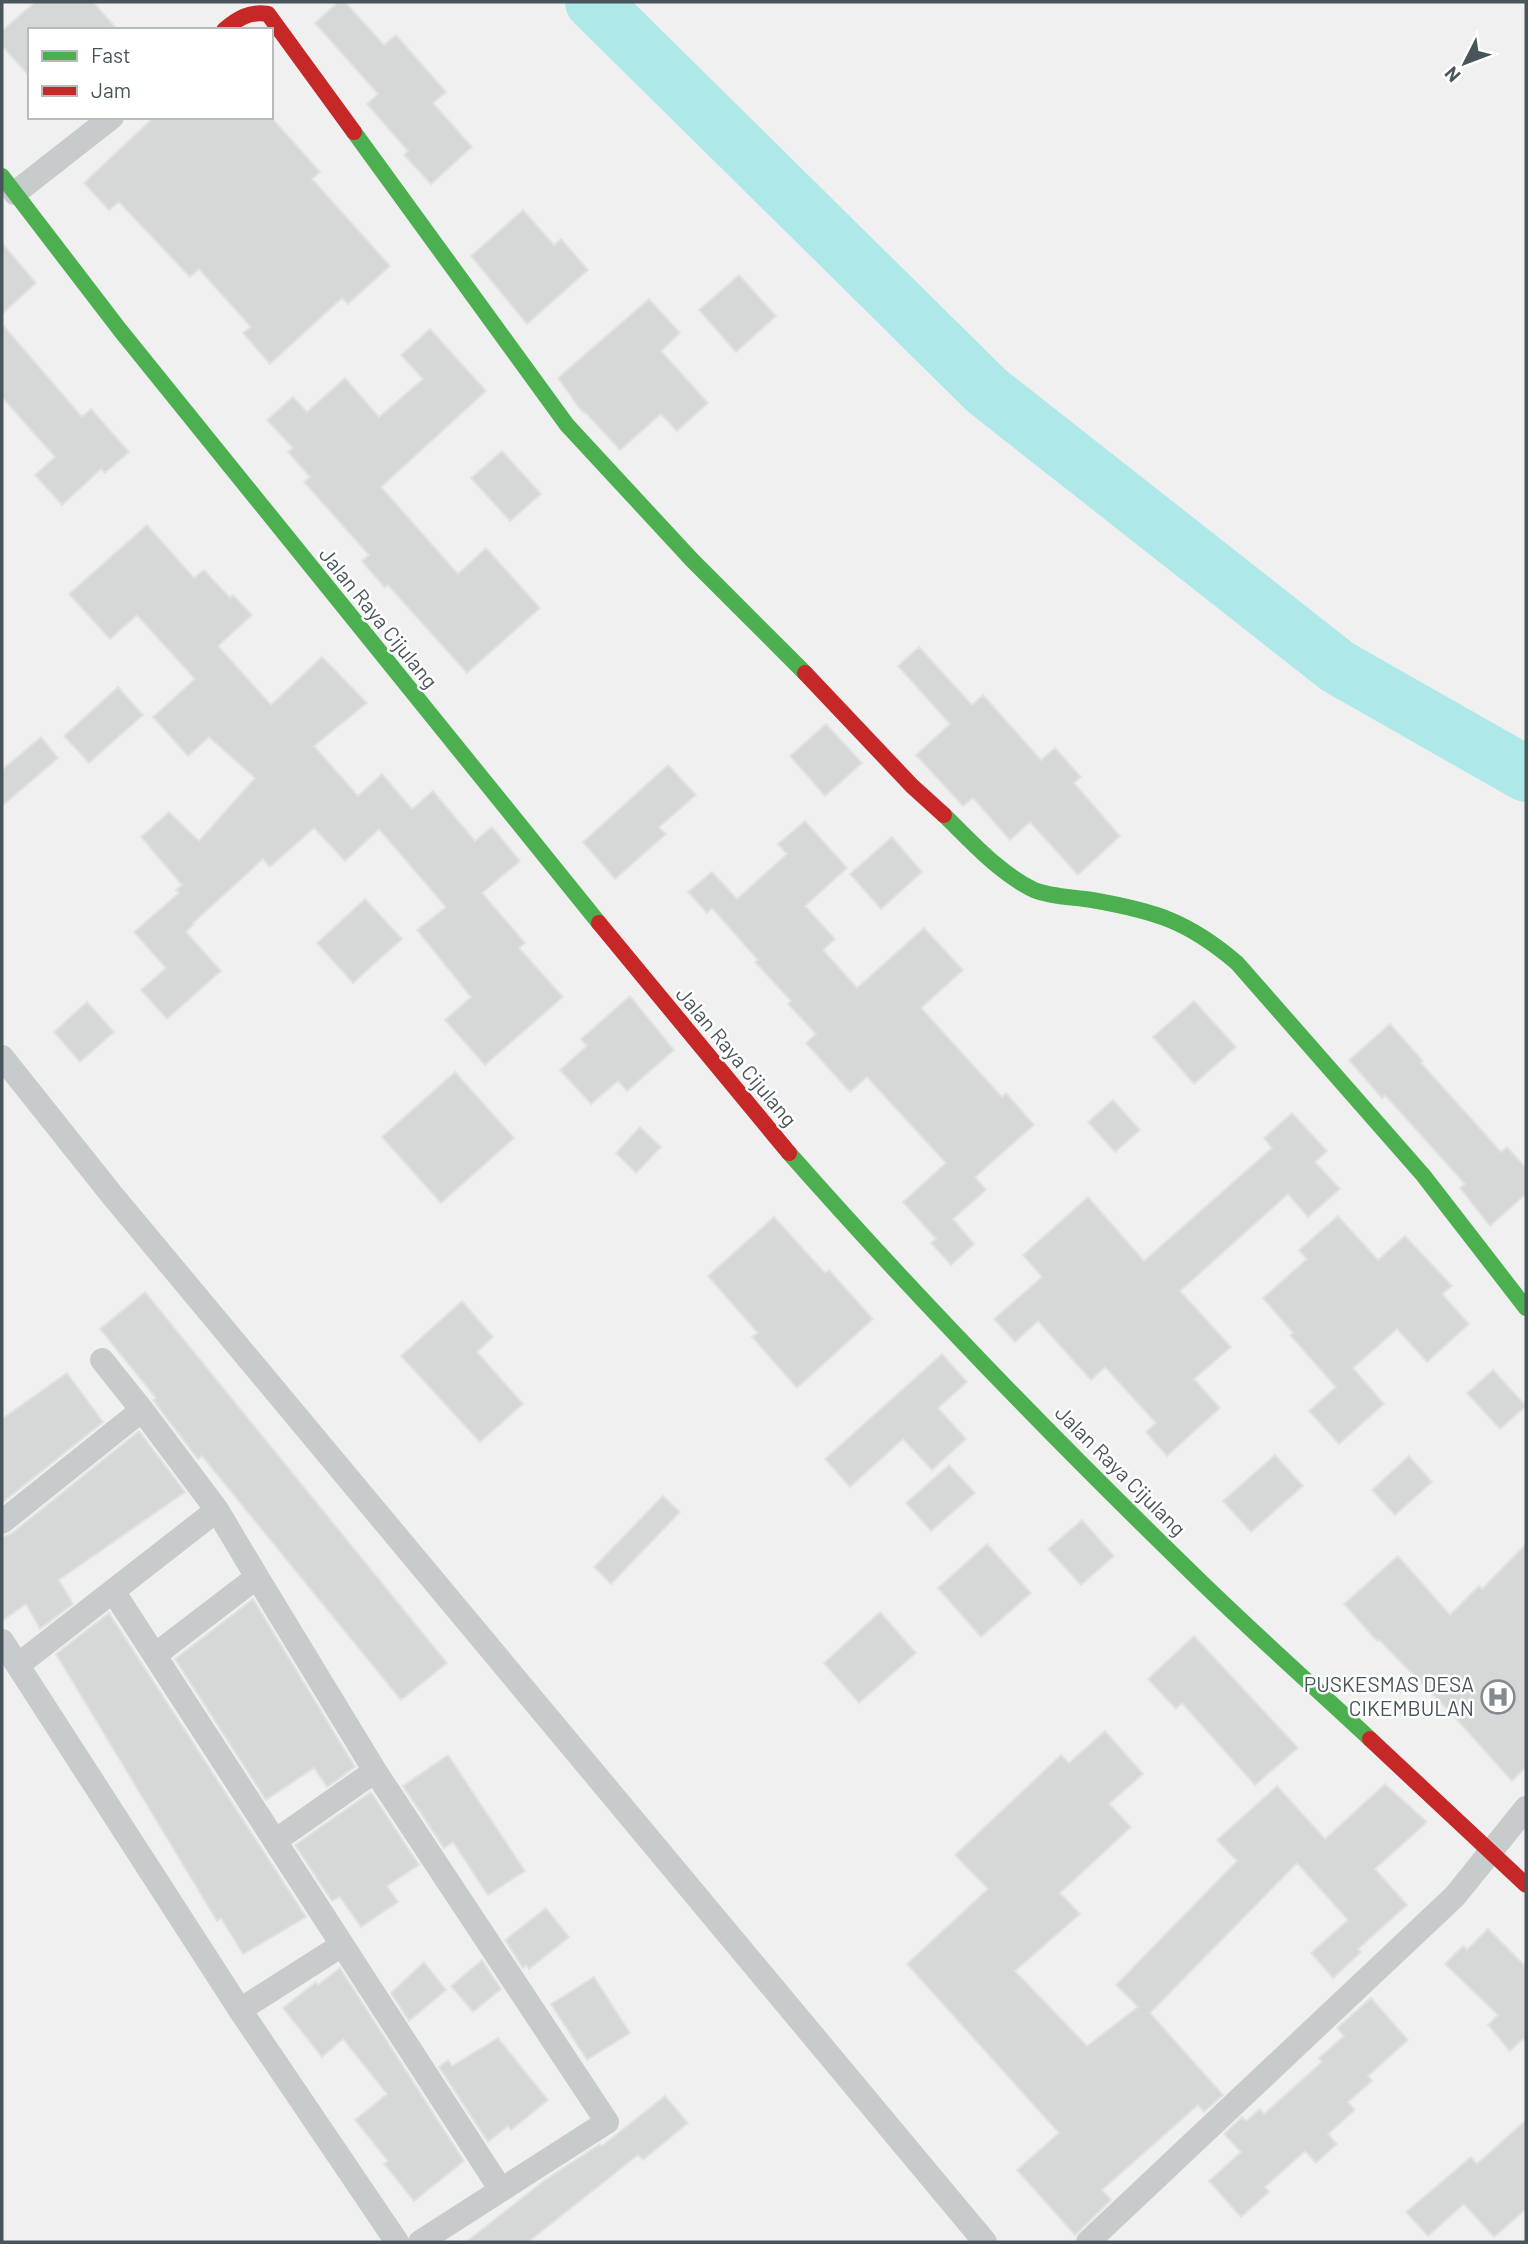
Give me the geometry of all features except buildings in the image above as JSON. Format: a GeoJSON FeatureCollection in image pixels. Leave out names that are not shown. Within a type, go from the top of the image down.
{"type":"FeatureCollection","features":[{"type":"Feature","properties":{"kind":"main road"},"geometry":{"type":"LineString","coordinates":[[226,28],[249,13],[268,14],[567,425],[692,560],[766,632],[912,786],[1007,874],[1022,884],[1037,891],[1161,915],[1187,926],[1215,944],[1237,963],[1413,1163],[1499,1269],[1526,1308]]}},
{"type":"Feature","properties":{"kind":"main road","name":"Jalan Raya Cijulang"},"geometry":{"type":"LineString","coordinates":[[9,185],[120,330],[471,768],[757,1117],[849,1221],[1064,1446],[1193,1574],[1526,1885]]}},
{"type":"Feature","properties":{"kind":"street"},"geometry":{"type":"LineString","coordinates":[[9,185],[109,119]]}},
{"type":"Feature","properties":{"kind":"street"},"geometry":{"type":"LineString","coordinates":[[2,1057],[112,1195],[985,2242]]}},
{"type":"Feature","properties":{"kind":"street"},"geometry":{"type":"LineString","coordinates":[[102,1360],[217,1510],[375,1771],[607,2122],[420,2242]]}},
{"type":"Feature","properties":{"kind":"street"},"geometry":{"type":"LineString","coordinates":[[2,1522],[142,1410]]}},
{"type":"Feature","properties":{"kind":"street"},"geometry":{"type":"LineString","coordinates":[[18,1665],[217,1510]]}},
{"type":"Feature","properties":{"kind":"street"},"geometry":{"type":"LineString","coordinates":[[155,1655],[257,1577]]}},
{"type":"Feature","properties":{"kind":"street"},"geometry":{"type":"LineString","coordinates":[[113,1591],[501,2190]]}},
{"type":"Feature","properties":{"kind":"street"},"geometry":{"type":"LineString","coordinates":[[2,1641],[240,2010],[397,2242]]}},
{"type":"Feature","properties":{"kind":"street"},"geometry":{"type":"LineString","coordinates":[[275,1841],[375,1771]]}},
{"type":"Feature","properties":{"kind":"street"},"geometry":{"type":"LineString","coordinates":[[1087,2242],[1455,1896],[1526,1808]]}},
{"type":"Feature","properties":{"kind":"street"},"geometry":{"type":"LineString","coordinates":[[240,2010],[342,1945]]}},
{"type":"Feature","properties":{"kind":"waterway"},"geometry":{"type":"LineString","coordinates":[[593,2],[987,391],[1338,667],[1526,774]]}},
{"type":"Feature","properties":{"kind":"traffic: fast"},"geometry":{"type":"LineString","coordinates":[[354,132],[567,425],[692,560],[805,673]]}},
{"type":"Feature","properties":{"kind":"traffic: fast"},"geometry":{"type":"LineString","coordinates":[[2,176],[120,330],[599,923]]}},
{"type":"Feature","properties":{"kind":"traffic: fast"},"geometry":{"type":"LineString","coordinates":[[944,815],[998,866],[1034,890],[1114,904],[1170,920],[1203,937],[1237,963],[1423,1175],[1526,1308]]}},
{"type":"Feature","properties":{"kind":"traffic: fast"},"geometry":{"type":"LineString","coordinates":[[789,1153],[936,1314],[1088,1471],[1214,1594],[1370,1739]]}},
{"type":"Feature","properties":{"kind":"traffic: jam"},"geometry":{"type":"LineString","coordinates":[[226,28],[244,16],[268,14],[354,132]]}},
{"type":"Feature","properties":{"kind":"traffic: jam"},"geometry":{"type":"LineString","coordinates":[[805,673],[912,786],[944,815]]}},
{"type":"Feature","properties":{"kind":"traffic: jam"},"geometry":{"type":"LineString","coordinates":[[599,923],[789,1153]]}},
{"type":"Feature","properties":{"kind":"traffic: jam"},"geometry":{"type":"LineString","coordinates":[[1370,1739],[1526,1885]]}},
{"type":"Feature","properties":{"kind":"place","name":"PUSKESMAS DESA CIKEMBULAN"},"geometry":{"type":"Point","coordinates":[1498,1697]}}]}
